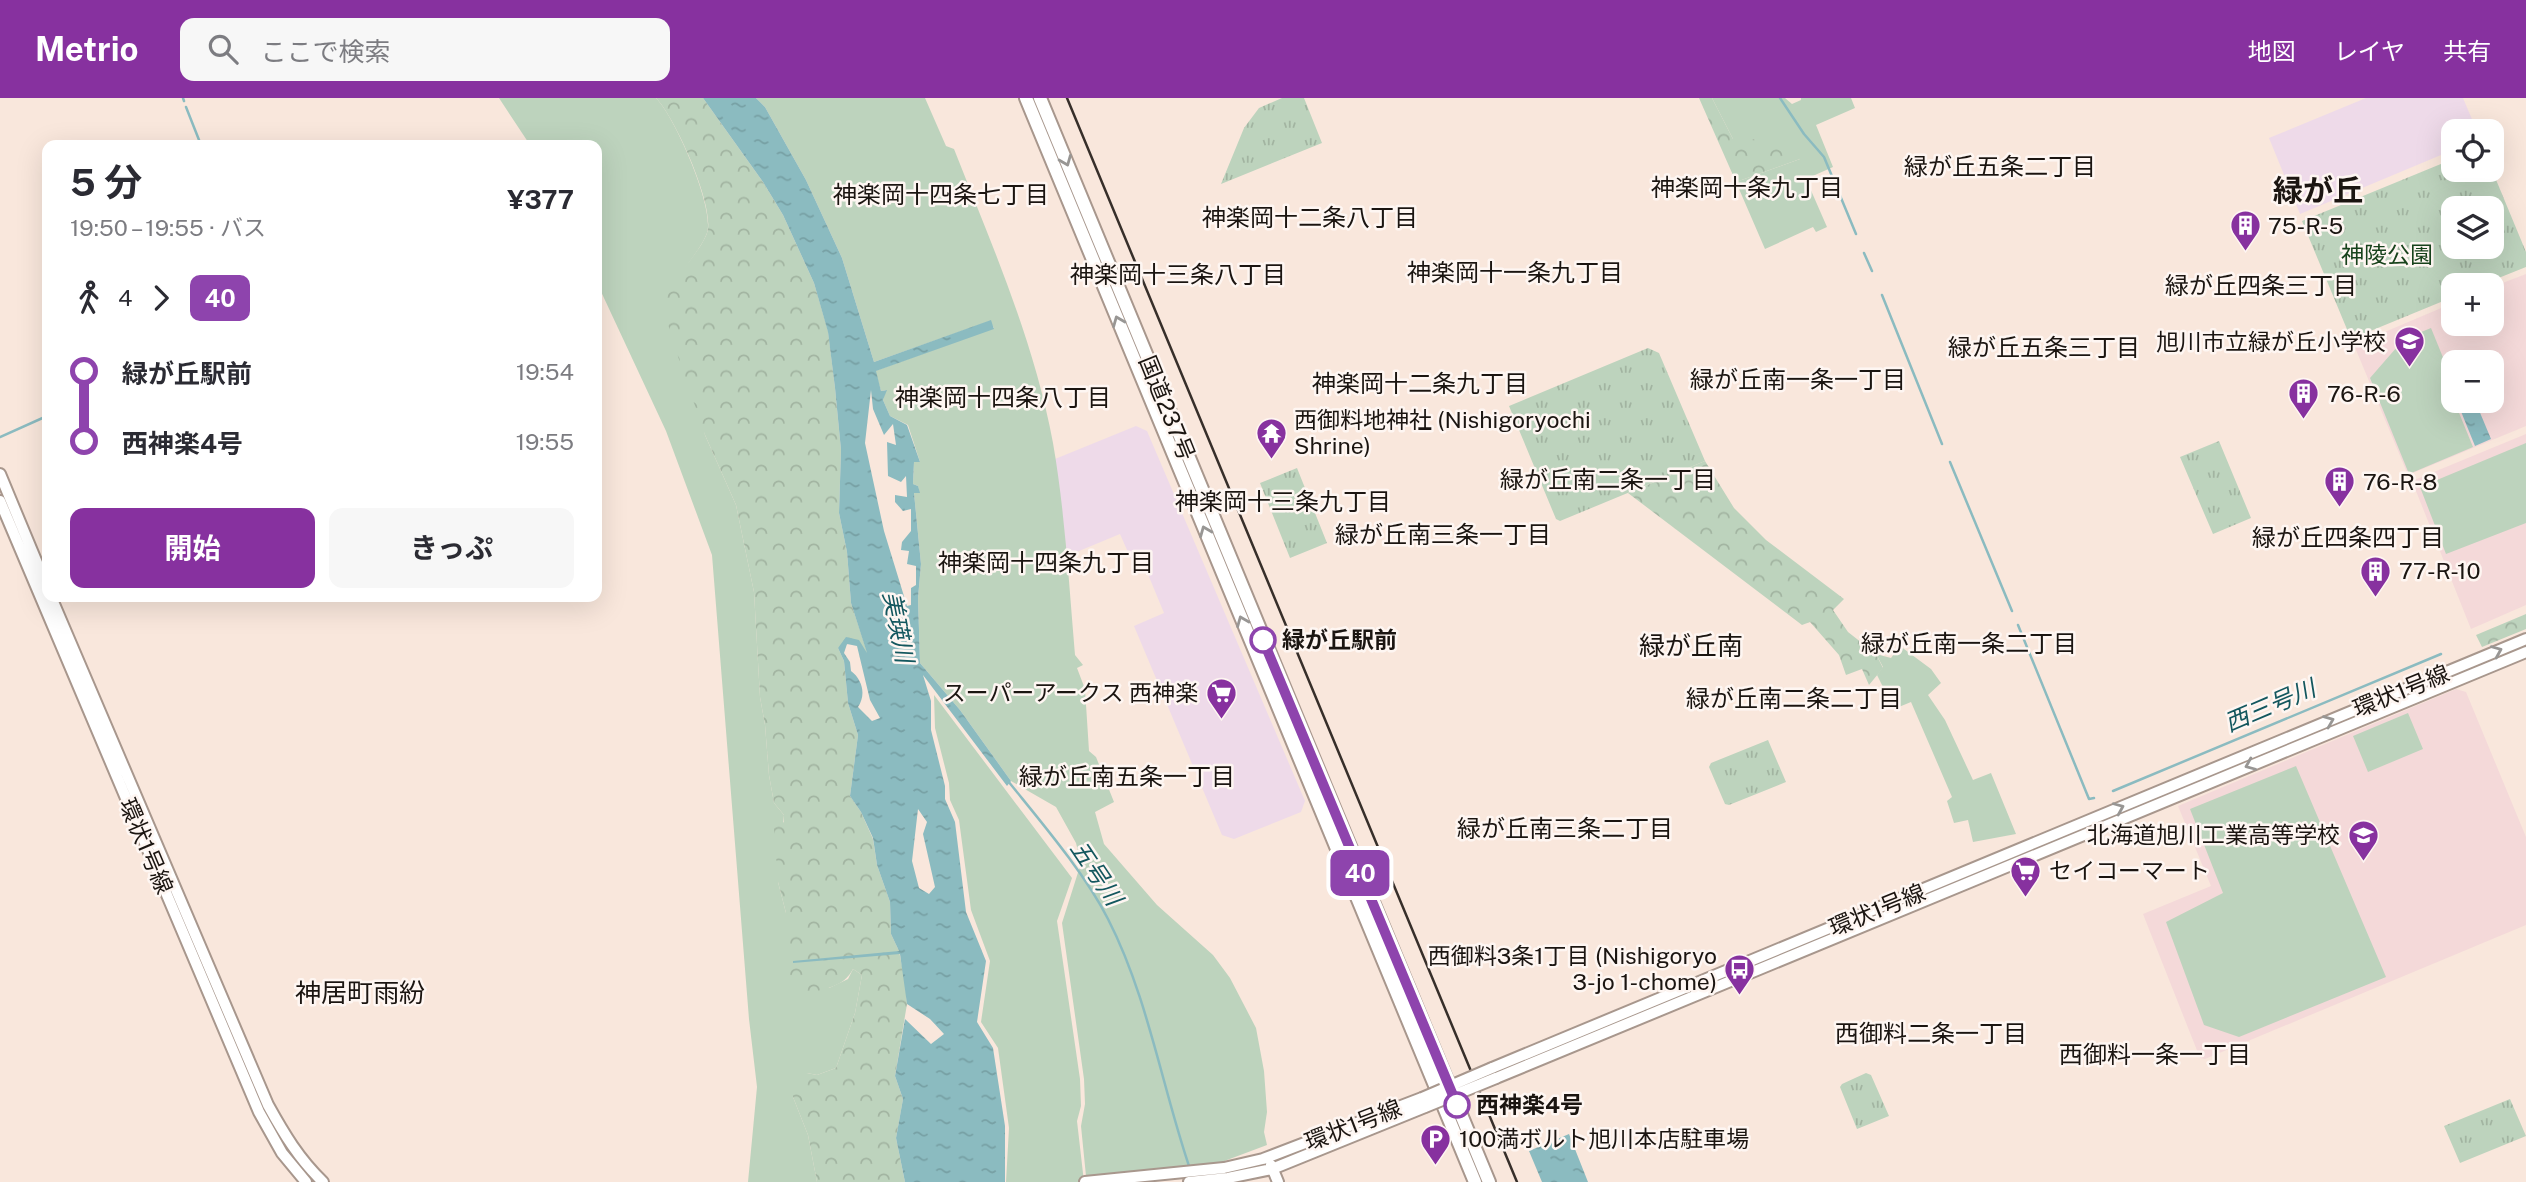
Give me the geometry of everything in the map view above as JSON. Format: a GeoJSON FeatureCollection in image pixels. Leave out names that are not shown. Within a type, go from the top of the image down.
{"type":"FeatureCollection","features":[{"type":"Feature","properties":{"kind":"highway","name":"国道237号"},"geometry":{"type":"LineString","coordinates":[[1026,98],[1475,1182]]}},
{"type":"Feature","properties":{"kind":"highway","name":"国道237号"},"geometry":{"type":"LineString","coordinates":[[1040,98],[1489,1182]]}},
{"type":"Feature","properties":{"kind":"main road"},"geometry":{"type":"LineString","coordinates":[[0,474],[42,575]]}},
{"type":"Feature","properties":{"kind":"main road","name":"環状1号線"},"geometry":{"type":"LineString","coordinates":[[0,501],[42,600]]}},
{"type":"Feature","properties":{"kind":"main road","name":"環状1号線"},"geometry":{"type":"LineString","coordinates":[[43,602],[259,1112],[282,1153],[306,1182]]}},
{"type":"Feature","properties":{"kind":"main road","name":"環状1号線"},"geometry":{"type":"LineString","coordinates":[[53,602],[268,1105],[289,1144],[323,1182]]}},
{"type":"Feature","properties":{"kind":"main road","name":"環状1号線"},"geometry":{"type":"LineString","coordinates":[[1226,1173],[1263,1177],[1272,1169],[1423,1102],[1897,907],[2526,639]]}},
{"type":"Feature","properties":{"kind":"main road","name":"環状1号線"},"geometry":{"type":"LineString","coordinates":[[1915,899],[2526,652]]}},
{"type":"Feature","properties":{"kind":"main road","name":"環状1号線"},"geometry":{"type":"LineString","coordinates":[[1226,1173],[1423,1102]]}},
{"type":"Feature","properties":{"kind":"main road"},"geometry":{"type":"LineString","coordinates":[[1263,1159],[1278,1182]]}},
{"type":"Feature","properties":{"kind":"main road"},"geometry":{"type":"LineString","coordinates":[[1263,1159],[1263,1177]]}},
{"type":"Feature","properties":{"kind":"main road"},"geometry":{"type":"LineString","coordinates":[[1085,1182],[1226,1173]]}},
{"type":"Feature","properties":{"kind":"main road"},"geometry":{"type":"LineString","coordinates":[[1189,1182],[1226,1173]]}},
{"type":"Feature","properties":{"kind":"shaded area"},"geometry":{"type":"Polygon","coordinates":[[[2366,98],[2463,98],[2472,119],[2441,119],[2441,155],[2300,214],[2269,138],[2366,98]]]}},
{"type":"Feature","properties":{"kind":"shaded area","name":"旭川市立緑が丘小学校"},"geometry":{"type":"Polygon","coordinates":[[[2526,274],[2526,426],[2408,475],[2354,345],[2441,308],[2441,336],[2504,336],[2504,282],[2526,274]]]}},
{"type":"Feature","properties":{"kind":"shaded area"},"geometry":{"type":"Polygon","coordinates":[[[1136,426],[1147,431],[1305,801],[1301,812],[1234,839],[1222,835],[1134,626],[1164,613],[1140,555],[1131,559],[1120,534],[1067,556],[1055,459],[1136,426]]]}},
{"type":"Feature","properties":{"kind":"shaded area"},"geometry":{"type":"Polygon","coordinates":[[[2526,434],[2526,605],[2471,629],[2412,481],[2526,434]]]}},
{"type":"Feature","properties":{"kind":"shaded area","name":"北海道旭川工業高等学校"},"geometry":{"type":"Polygon","coordinates":[[[2456,689],[2466,692],[2526,837],[2526,925],[2205,1059],[2200,1058],[2143,914],[2211,886],[2178,806],[2456,689]]]}},
{"type":"Feature","properties":{"kind":"green space"},"geometry":{"type":"Polygon","coordinates":[[[499,98],[656,98],[683,142],[705,204],[708,221],[705,239],[677,279],[705,435],[736,505],[754,592],[760,697],[769,775],[774,803],[784,815],[778,882],[786,913],[786,983],[829,988],[848,979],[853,969],[862,975],[855,1013],[836,1068],[817,1075],[807,1073],[793,1097],[808,1135],[817,1182],[748,1182],[757,1087],[749,1019],[712,555],[666,431],[602,294],[602,140],[527,140],[499,98]]]}},
{"type":"Feature","properties":{"kind":"green space"},"geometry":{"type":"Polygon","coordinates":[[[656,98],[703,98],[763,182],[783,215],[814,283],[828,331],[841,450],[839,513],[847,552],[851,603],[869,658],[858,640],[838,648],[844,661],[848,703],[858,735],[850,796],[861,812],[873,839],[877,865],[890,902],[891,934],[899,951],[905,981],[907,1004],[895,1076],[903,1099],[896,1138],[905,1182],[817,1182],[808,1135],[793,1097],[794,1075],[817,1075],[836,1068],[855,1013],[862,975],[853,969],[838,984],[801,995],[786,984],[786,913],[778,882],[774,828],[784,822],[784,815],[774,803],[769,775],[760,697],[754,592],[736,505],[705,435],[672,339],[660,293],[679,274],[707,233],[706,204],[683,142],[656,98]]]}},
{"type":"Feature","properties":{"kind":"green space"},"geometry":{"type":"Polygon","coordinates":[[[756,98],[925,98],[946,146],[954,149],[1011,294],[1045,405],[1061,495],[1075,655],[1083,665],[1077,668],[1085,689],[1089,751],[1096,757],[1114,802],[1095,812],[1104,844],[1157,905],[1213,955],[1230,978],[1256,1028],[1264,1071],[1267,1112],[1264,1132],[1267,1145],[1219,1163],[1086,1176],[1081,1126],[1085,1104],[1084,1079],[1062,923],[1081,863],[1076,843],[1056,807],[1011,781],[960,710],[920,663],[918,598],[921,564],[914,493],[919,493],[918,486],[913,484],[914,462],[920,462],[908,425],[890,416],[883,400],[886,390],[881,391],[875,371],[994,328],[990,321],[874,362],[842,258],[806,180],[765,107],[756,98]]]}},
{"type":"Feature","properties":{"kind":"green space"},"geometry":{"type":"Polygon","coordinates":[[[1282,98],[1304,98],[1322,143],[1221,184],[1244,128],[1259,108],[1282,98]]]}},
{"type":"Feature","properties":{"kind":"green space"},"geometry":{"type":"Polygon","coordinates":[[[1699,98],[1712,98],[1733,139],[1753,139],[1797,148],[1800,159],[1736,182],[1699,98]]]}},
{"type":"Feature","properties":{"kind":"green space"},"geometry":{"type":"Polygon","coordinates":[[[1712,98],[1785,98],[1792,104],[1801,98],[1851,98],[1855,108],[1816,125],[1833,167],[1806,179],[1827,227],[1816,232],[1813,227],[1765,249],[1736,182],[1800,159],[1753,139],[1733,139],[1712,98]]]}},
{"type":"Feature","properties":{"kind":"green space","name":"神陵公園"},"geometry":{"type":"Polygon","coordinates":[[[2441,164],[2441,182],[2497,182],[2503,196],[2441,196],[2441,259],[2504,259],[2504,199],[2526,252],[2526,267],[2504,276],[2504,273],[2441,273],[2441,302],[2351,339],[2302,221],[2441,164]]]}},
{"type":"Feature","properties":{"kind":"green space"},"geometry":{"type":"Polygon","coordinates":[[[2431,328],[2441,353],[2441,413],[2459,413],[2473,447],[2409,474],[2370,378],[2404,339],[2431,328]]]}},
{"type":"Feature","properties":{"kind":"green space"},"geometry":{"type":"Polygon","coordinates":[[[1648,348],[1659,353],[1705,461],[1560,521],[1556,519],[1509,406],[1648,348]]]}},
{"type":"Feature","properties":{"kind":"green space"},"geometry":{"type":"Polygon","coordinates":[[[2219,441],[2251,518],[2213,534],[2180,457],[2219,441]]]}},
{"type":"Feature","properties":{"kind":"green space"},"geometry":{"type":"Polygon","coordinates":[[[2526,443],[2526,523],[2446,554],[2420,487],[2526,443]]]}},
{"type":"Feature","properties":{"kind":"green space"},"geometry":{"type":"Polygon","coordinates":[[[1705,461],[1734,508],[1766,540],[1844,599],[1833,610],[1848,632],[1876,654],[1883,668],[1869,685],[1862,669],[1846,675],[1839,655],[1810,622],[1802,625],[1628,493],[1705,461]]]}},
{"type":"Feature","properties":{"kind":"green space"},"geometry":{"type":"Polygon","coordinates":[[[1297,468],[1327,543],[1290,558],[1260,483],[1297,468]]]}},
{"type":"Feature","properties":{"kind":"green space"},"geometry":{"type":"Polygon","coordinates":[[[2526,614],[2526,629],[2482,647],[2476,635],[2526,614]]]}},
{"type":"Feature","properties":{"kind":"green space"},"geometry":{"type":"Polygon","coordinates":[[[1900,646],[1931,669],[1941,683],[1928,695],[1945,720],[1973,780],[1991,773],[2016,834],[1973,842],[1968,820],[1954,823],[1947,801],[1952,797],[1911,702],[1894,709],[1877,675],[1883,667],[1876,654],[1891,658],[1900,646]]]}},
{"type":"Feature","properties":{"kind":"green space"},"geometry":{"type":"Polygon","coordinates":[[[934,695],[1072,878],[1057,921],[1080,1079],[1081,1106],[1077,1121],[1084,1182],[1006,1182],[1009,1128],[998,1048],[981,1022],[990,961],[971,910],[959,820],[950,800],[949,783],[935,728],[934,695]]]}},
{"type":"Feature","properties":{"kind":"green space"},"geometry":{"type":"Polygon","coordinates":[[[2408,713],[2423,749],[2368,772],[2353,736],[2408,713]]]}},
{"type":"Feature","properties":{"kind":"green space"},"geometry":{"type":"Polygon","coordinates":[[[1768,740],[1786,782],[1729,805],[1725,804],[1709,767],[1711,763],[1768,740]]]}},
{"type":"Feature","properties":{"kind":"green space"},"geometry":{"type":"Polygon","coordinates":[[[2296,766],[2386,977],[2239,1037],[2204,1025],[2166,922],[2223,893],[2190,809],[2296,766]]]}},
{"type":"Feature","properties":{"kind":"green space"},"geometry":{"type":"Polygon","coordinates":[[[1866,1073],[1871,1075],[1889,1116],[1857,1129],[1840,1087],[1866,1073]]]}},
{"type":"Feature","properties":{"kind":"green space"},"geometry":{"type":"Polygon","coordinates":[[[2510,1099],[2526,1136],[2460,1163],[2444,1126],[2510,1099]]]}},
{"type":"Feature","properties":{"kind":"water","name":"美瑛川"},"geometry":{"type":"Polygon","coordinates":[[[703,98],[756,98],[765,107],[806,180],[842,258],[874,362],[991,320],[994,329],[876,371],[881,391],[887,390],[883,400],[890,416],[907,425],[920,462],[914,462],[913,484],[918,486],[920,493],[914,493],[921,564],[918,598],[920,663],[960,710],[1011,781],[1007,786],[923,675],[931,701],[931,730],[945,786],[945,799],[955,822],[966,912],[986,961],[977,1022],[993,1048],[1005,1126],[1005,1182],[905,1182],[896,1138],[903,1099],[895,1076],[905,1019],[931,1044],[944,1034],[930,1019],[907,1004],[900,954],[793,963],[899,951],[891,934],[890,902],[877,865],[873,838],[850,796],[858,735],[848,703],[844,661],[838,648],[846,637],[859,640],[867,653],[851,603],[847,552],[839,513],[841,450],[828,332],[814,283],[783,215],[763,182],[703,98]],[[871,390],[865,443],[884,531],[907,606],[911,605],[911,588],[916,585],[916,566],[907,564],[909,551],[901,550],[902,542],[911,531],[911,509],[903,511],[895,502],[895,495],[907,497],[906,476],[901,482],[888,476],[887,442],[896,445],[893,424],[884,435],[873,409],[871,390]],[[847,644],[844,653],[862,688],[858,707],[872,721],[880,718],[870,700],[857,646],[847,644]],[[918,809],[912,861],[919,888],[929,894],[935,887],[923,834],[927,822],[918,809]]]}},
{"type":"Feature","properties":{"kind":"water"},"geometry":{"type":"Polygon","coordinates":[[[2462,413],[2480,413],[2491,439],[2475,446],[2462,413]]]}},
{"type":"Feature","properties":{"kind":"water"},"geometry":{"type":"Polygon","coordinates":[[[1569,1134],[1588,1182],[1542,1182],[1529,1151],[1569,1134]]]}},
{"type":"Feature","properties":{"kind":"waterway","name":"西三号川"},"geometry":{"type":"LineString","coordinates":[[1780,98],[1804,134],[1824,157],[1856,234]]}},
{"type":"Feature","properties":{"kind":"waterway"},"geometry":{"type":"LineString","coordinates":[[186,107],[199,140]]}},
{"type":"Feature","properties":{"kind":"waterway","name":"西三号川"},"geometry":{"type":"LineString","coordinates":[[1864,253],[1872,271]]}},
{"type":"Feature","properties":{"kind":"waterway","name":"西三号川"},"geometry":{"type":"LineString","coordinates":[[1882,295],[1942,444]]}},
{"type":"Feature","properties":{"kind":"waterway"},"geometry":{"type":"LineString","coordinates":[[0,437],[42,418]]}},
{"type":"Feature","properties":{"kind":"waterway","name":"西三号川"},"geometry":{"type":"LineString","coordinates":[[1950,462],[2012,611]]}},
{"type":"Feature","properties":{"kind":"waterway","name":"西三号川"},"geometry":{"type":"LineString","coordinates":[[2018,625],[2089,799],[2094,798]]}},
{"type":"Feature","properties":{"kind":"waterway","name":"西三号川"},"geometry":{"type":"LineString","coordinates":[[2113,791],[2441,654]]}},
{"type":"Feature","properties":{"kind":"waterway","name":"五号川"},"geometry":{"type":"LineString","coordinates":[[1008,781],[1075,865],[1108,919],[1134,979],[1190,1169]]}},
{"type":"Feature","properties":{"kind":"railway"},"geometry":{"type":"LineString","coordinates":[[1067,98],[1517,1182]]}},
{"type":"Feature","properties":{"kind":"bus line","name":"40"},"geometry":{"type":"LineString","coordinates":[[1263,640],[1457,1105]]}},
{"type":"Feature","properties":{"kind":"place","name":"75-R-5"},"geometry":{"type":"Point","coordinates":[2245,253]}},
{"type":"Feature","properties":{"kind":"place","name":"旭川市立緑が丘小学校"},"geometry":{"type":"Point","coordinates":[2409,369]}},
{"type":"Feature","properties":{"kind":"place","name":"76-R-6"},"geometry":{"type":"Point","coordinates":[2304,421]}},
{"type":"Feature","properties":{"kind":"place","name":"西御料地神社 (Nishigoryochi Shrine)"},"geometry":{"type":"Point","coordinates":[1271,460]}},
{"type":"Feature","properties":{"kind":"place","name":"76-R-8"},"geometry":{"type":"Point","coordinates":[2340,509]}},
{"type":"Feature","properties":{"kind":"place","name":"77-R-10"},"geometry":{"type":"Point","coordinates":[2376,598]}},
{"type":"Feature","properties":{"kind":"place","name":"緑が丘駅前"},"geometry":{"type":"Point","coordinates":[1263,640]}},
{"type":"Feature","properties":{"kind":"place","name":"スーパーアークス 西神楽"},"geometry":{"type":"Point","coordinates":[1221,720]}},
{"type":"Feature","properties":{"kind":"place","name":"北海道旭川工業高等学校"},"geometry":{"type":"Point","coordinates":[2363,862]}},
{"type":"Feature","properties":{"kind":"place","name":"セイコーマート"},"geometry":{"type":"Point","coordinates":[2026,898]}},
{"type":"Feature","properties":{"kind":"place","name":"西御料3条1丁目 (Nishigoryo 3-jo 1-chome)"},"geometry":{"type":"Point","coordinates":[1740,996]}},
{"type":"Feature","properties":{"kind":"place","name":"西神楽4号"},"geometry":{"type":"Point","coordinates":[1457,1105]}},
{"type":"Feature","properties":{"kind":"place","name":"100満ボルト旭川本店駐車場"},"geometry":{"type":"Point","coordinates":[1436,1166]}},
{"type":"Feature","properties":{"kind":"district","name":"緑が丘五条二丁目"},"geometry":{"type":"Point","coordinates":[2000,167]}},
{"type":"Feature","properties":{"kind":"district","name":"神楽岡十条九丁目"},"geometry":{"type":"Point","coordinates":[1747,188]}},
{"type":"Feature","properties":{"kind":"district","name":"緑が丘"},"geometry":{"type":"Point","coordinates":[2318,191]}},
{"type":"Feature","properties":{"kind":"district","name":"神楽岡十四条七丁目"},"geometry":{"type":"Point","coordinates":[941,195]}},
{"type":"Feature","properties":{"kind":"district","name":"神楽岡十二条八丁目"},"geometry":{"type":"Point","coordinates":[1310,218]}},
{"type":"Feature","properties":{"kind":"district","name":"神楽岡十一条九丁目"},"geometry":{"type":"Point","coordinates":[1515,273]}},
{"type":"Feature","properties":{"kind":"district","name":"神楽岡十三条八丁目"},"geometry":{"type":"Point","coordinates":[1178,275]}},
{"type":"Feature","properties":{"kind":"district","name":"緑が丘四条三丁目"},"geometry":{"type":"Point","coordinates":[2261,286]}},
{"type":"Feature","properties":{"kind":"district","name":"緑が丘五条三丁目"},"geometry":{"type":"Point","coordinates":[2044,348]}},
{"type":"Feature","properties":{"kind":"district","name":"緑が丘南一条一丁目"},"geometry":{"type":"Point","coordinates":[1798,380]}},
{"type":"Feature","properties":{"kind":"district","name":"神楽岡十二条九丁目"},"geometry":{"type":"Point","coordinates":[1420,384]}},
{"type":"Feature","properties":{"kind":"district","name":"神楽岡十四条八丁目"},"geometry":{"type":"Point","coordinates":[1003,398]}},
{"type":"Feature","properties":{"kind":"district","name":"緑が丘南二条一丁目"},"geometry":{"type":"Point","coordinates":[1608,480]}},
{"type":"Feature","properties":{"kind":"district","name":"神楽岡十三条九丁目"},"geometry":{"type":"Point","coordinates":[1283,502]}},
{"type":"Feature","properties":{"kind":"district","name":"緑が丘南三条一丁目"},"geometry":{"type":"Point","coordinates":[1443,535]}},
{"type":"Feature","properties":{"kind":"district","name":"緑が丘四条四丁目"},"geometry":{"type":"Point","coordinates":[2348,538]}},
{"type":"Feature","properties":{"kind":"district","name":"神楽岡十四条九丁目"},"geometry":{"type":"Point","coordinates":[1046,563]}},
{"type":"Feature","properties":{"kind":"district","name":"緑が丘南一条二丁目"},"geometry":{"type":"Point","coordinates":[1969,644]}},
{"type":"Feature","properties":{"kind":"district","name":"緑が丘南"},"geometry":{"type":"Point","coordinates":[1691,646]}},
{"type":"Feature","properties":{"kind":"district","name":"緑が丘南二条二丁目"},"geometry":{"type":"Point","coordinates":[1794,699]}},
{"type":"Feature","properties":{"kind":"district","name":"緑が丘南五条一丁目"},"geometry":{"type":"Point","coordinates":[1127,777]}},
{"type":"Feature","properties":{"kind":"district","name":"緑が丘南三条二丁目"},"geometry":{"type":"Point","coordinates":[1565,829]}},
{"type":"Feature","properties":{"kind":"district","name":"神居町雨紛"},"geometry":{"type":"Point","coordinates":[360,993]}},
{"type":"Feature","properties":{"kind":"district","name":"西御料二条一丁目"},"geometry":{"type":"Point","coordinates":[1931,1034]}},
{"type":"Feature","properties":{"kind":"district","name":"西御料一条一丁目"},"geometry":{"type":"Point","coordinates":[2155,1055]}}]}
